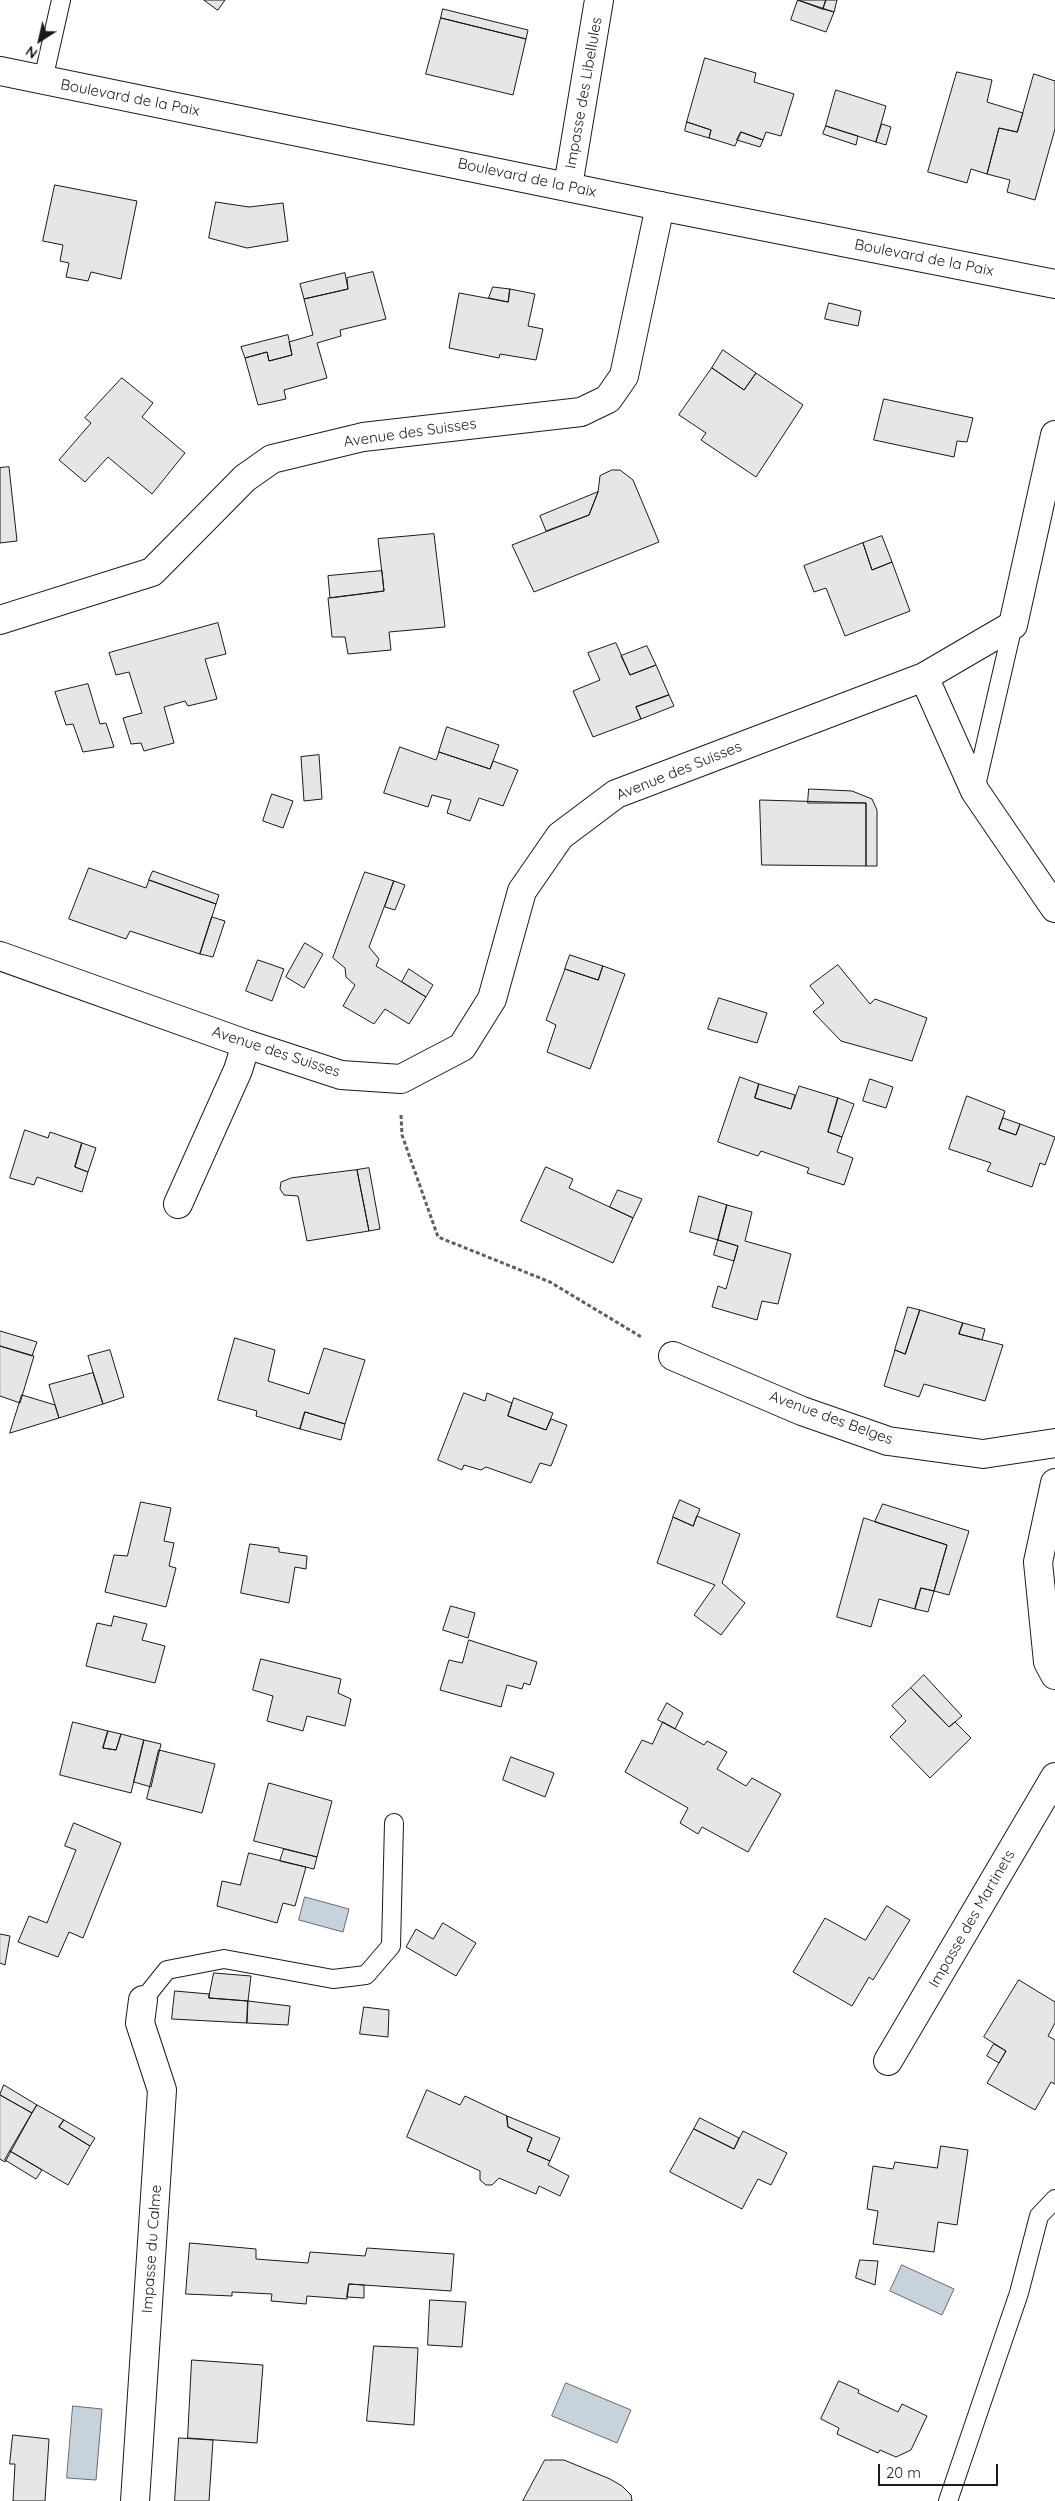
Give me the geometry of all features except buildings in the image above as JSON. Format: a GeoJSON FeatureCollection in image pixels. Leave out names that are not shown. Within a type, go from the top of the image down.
{"type":"FeatureCollection","features":[{"type":"Feature","properties":{"kind":"street","name":"Impasse des Libellules"},"geometry":{"type":"LineString","coordinates":[[568,186],[599,0]]}},
{"type":"Feature","properties":{"kind":"street","name":"Boulevard de la Paix"},"geometry":{"type":"LineString","coordinates":[[0,71],[660,206],[1055,284]]}},
{"type":"Feature","properties":{"kind":"street","name":"Avenue des Suisses"},"geometry":{"type":"LineString","coordinates":[[0,620],[152,572],[245,478],[272,459],[363,437],[581,412],[608,399],[624,376],[660,206]]}},
{"type":"Feature","properties":{"kind":"street"},"geometry":{"type":"LineString","coordinates":[[1055,435],[1013,625],[924,677],[974,791],[1055,908]]}},
{"type":"Feature","properties":{"kind":"street","name":"Avenue des Suisses"},"geometry":{"type":"LineString","coordinates":[[0,956],[246,1044],[341,1075],[401,1079],[462,1047],[492,999],[522,892],[560,836],[616,794],[924,677]]}},
{"type":"Feature","properties":{"kind":"street"},"geometry":{"type":"LineString","coordinates":[[178,1204],[238,1070],[246,1044]]}},
{"type":"Feature","properties":{"kind":"street","name":"Avenue des Belges"},"geometry":{"type":"LineString","coordinates":[[673,1356],[802,1411],[888,1441],[983,1454],[1055,1443]]}},
{"type":"Feature","properties":{"kind":"street"},"geometry":{"type":"LineString","coordinates":[[1055,1483],[1038,1562],[1048,1662],[1055,1675]]}},
{"type":"Feature","properties":{"kind":"street","name":"Impasse des Martinets"},"geometry":{"type":"LineString","coordinates":[[888,2062],[1055,1777]]}},
{"type":"Feature","properties":{"kind":"street","name":"Impasse du Calme"},"geometry":{"type":"LineString","coordinates":[[135,2501],[162,2090],[140,2023],[143,2000]]}},
{"type":"Feature","properties":{"kind":"lane"},"geometry":{"type":"LineString","coordinates":[[43,80],[61,0]]}},
{"type":"Feature","properties":{"kind":"lane"},"geometry":{"type":"LineString","coordinates":[[974,791],[1013,625]]}},
{"type":"Feature","properties":{"kind":"lane"},"geometry":{"type":"LineString","coordinates":[[143,2000],[167,1970],[224,1959],[333,1979],[366,1975],[391,1946],[394,1823]]}},
{"type":"Feature","properties":{"kind":"lane"},"geometry":{"type":"LineString","coordinates":[[948,2501],[1019,2293],[1039,2216],[1055,2199]]}},
{"type":"Feature","properties":{"kind":"path"},"geometry":{"type":"LineString","coordinates":[[401,1079],[402,1135],[438,1237],[550,1282],[673,1356]]}},
{"type":"Feature","properties":{"kind":"shaded area"},"geometry":{"type":"Polygon","coordinates":[[[305,1897],[349,1909],[343,1932],[299,1920],[305,1897]]]}},
{"type":"Feature","properties":{"kind":"shaded area"},"geometry":{"type":"Polygon","coordinates":[[[902,2265],[954,2289],[942,2315],[890,2291],[902,2265]]]}},
{"type":"Feature","properties":{"kind":"shaded area"},"geometry":{"type":"Polygon","coordinates":[[[566,2383],[631,2410],[617,2443],[552,2416],[566,2383]]]}},
{"type":"Feature","properties":{"kind":"shaded area"},"geometry":{"type":"Polygon","coordinates":[[[73,2406],[102,2409],[96,2480],[67,2478],[73,2406]]]}}]}
